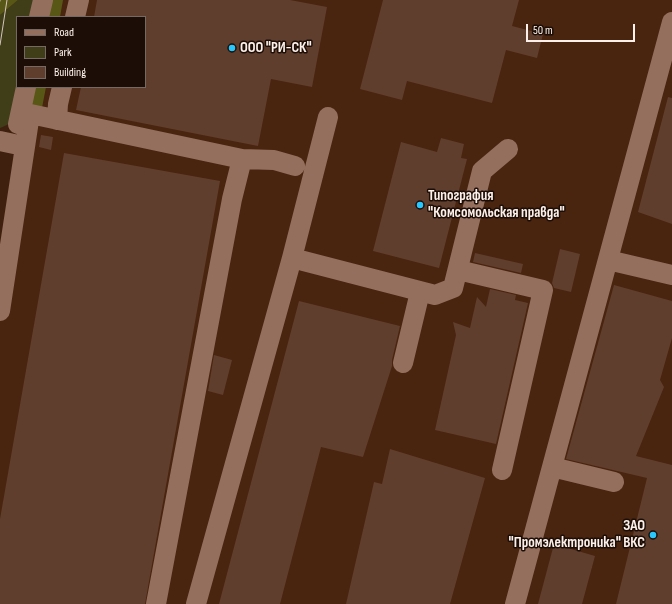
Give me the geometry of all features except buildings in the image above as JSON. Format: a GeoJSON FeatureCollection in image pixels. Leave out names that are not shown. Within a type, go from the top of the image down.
{"type":"FeatureCollection","features":[{"type":"Feature","properties":{"kind":"street"},"geometry":{"type":"LineString","coordinates":[[39,16],[43,0]]}},
{"type":"Feature","properties":{"kind":"street"},"geometry":{"type":"LineString","coordinates":[[75,16],[79,0]]}},
{"type":"Feature","properties":{"kind":"street"},"geometry":{"type":"LineString","coordinates":[[515,604],[608,260],[665,79],[672,22]]}},
{"type":"Feature","properties":{"kind":"street"},"geometry":{"type":"LineString","coordinates":[[0,311],[25,113],[26,88]]}},
{"type":"Feature","properties":{"kind":"street"},"geometry":{"type":"LineString","coordinates":[[57,120],[58,104],[62,88]]}},
{"type":"Feature","properties":{"kind":"street"},"geometry":{"type":"LineString","coordinates":[[25,113],[242,159],[274,160],[295,166]]}},
{"type":"Feature","properties":{"kind":"street"},"geometry":{"type":"LineString","coordinates":[[0,225],[7,142],[25,113]]}},
{"type":"Feature","properties":{"kind":"street"},"geometry":{"type":"LineString","coordinates":[[196,604],[292,258],[328,117]]}},
{"type":"Feature","properties":{"kind":"street"},"geometry":{"type":"LineString","coordinates":[[292,258],[435,296],[453,288],[482,171],[508,149]]}},
{"type":"Feature","properties":{"kind":"street"},"geometry":{"type":"LineString","coordinates":[[156,604],[232,199],[242,159]]}},
{"type":"Feature","properties":{"kind":"street"},"geometry":{"type":"LineString","coordinates":[[608,260],[672,275]]}},
{"type":"Feature","properties":{"kind":"street"},"geometry":{"type":"LineString","coordinates":[[458,270],[543,290],[502,470]]}},
{"type":"Feature","properties":{"kind":"street"},"geometry":{"type":"LineString","coordinates":[[403,363],[420,292]]}},
{"type":"Feature","properties":{"kind":"street"},"geometry":{"type":"LineString","coordinates":[[552,467],[614,482]]}},
{"type":"Feature","properties":{"kind":"shaded area"},"geometry":{"type":"Polygon","coordinates":[[[0,0],[18,0],[0,15],[0,0]]]}},
{"type":"Feature","properties":{"kind":"shaded area"},"geometry":{"type":"Polygon","coordinates":[[[50,0],[672,0],[672,604],[0,604],[0,261],[32,88],[146,88],[146,16],[46,16],[50,0]]]}},
{"type":"Feature","properties":{"kind":"shaded area"},"geometry":{"type":"Polygon","coordinates":[[[50,0],[63,0],[60,16],[46,16],[50,0]]]}},
{"type":"Feature","properties":{"kind":"shaded area"},"geometry":{"type":"Polygon","coordinates":[[[32,88],[46,88],[41,113],[27,110],[32,88]]]}},
{"type":"Feature","properties":{"kind":"green space"},"geometry":{"type":"Polygon","coordinates":[[[18,0],[36,0],[32,16],[16,16],[17,88],[13,119],[7,125],[0,128],[0,15],[18,0]]]}},
{"type":"Feature","properties":{"kind":"tram line"},"geometry":{"type":"LineString","coordinates":[[0,45],[7,0]]}},
{"type":"Feature","properties":{"kind":"place","name":"ООО \"РИ-СК\""},"geometry":{"type":"Point","coordinates":[232,48]}},
{"type":"Feature","properties":{"kind":"place","name":"Типография \"Комсомольская правда\""},"geometry":{"type":"Point","coordinates":[420,205]}},
{"type":"Feature","properties":{"kind":"place","name":"ЗАО \"Промэлектроника\" ВКС"},"geometry":{"type":"Point","coordinates":[653,535]}}]}
